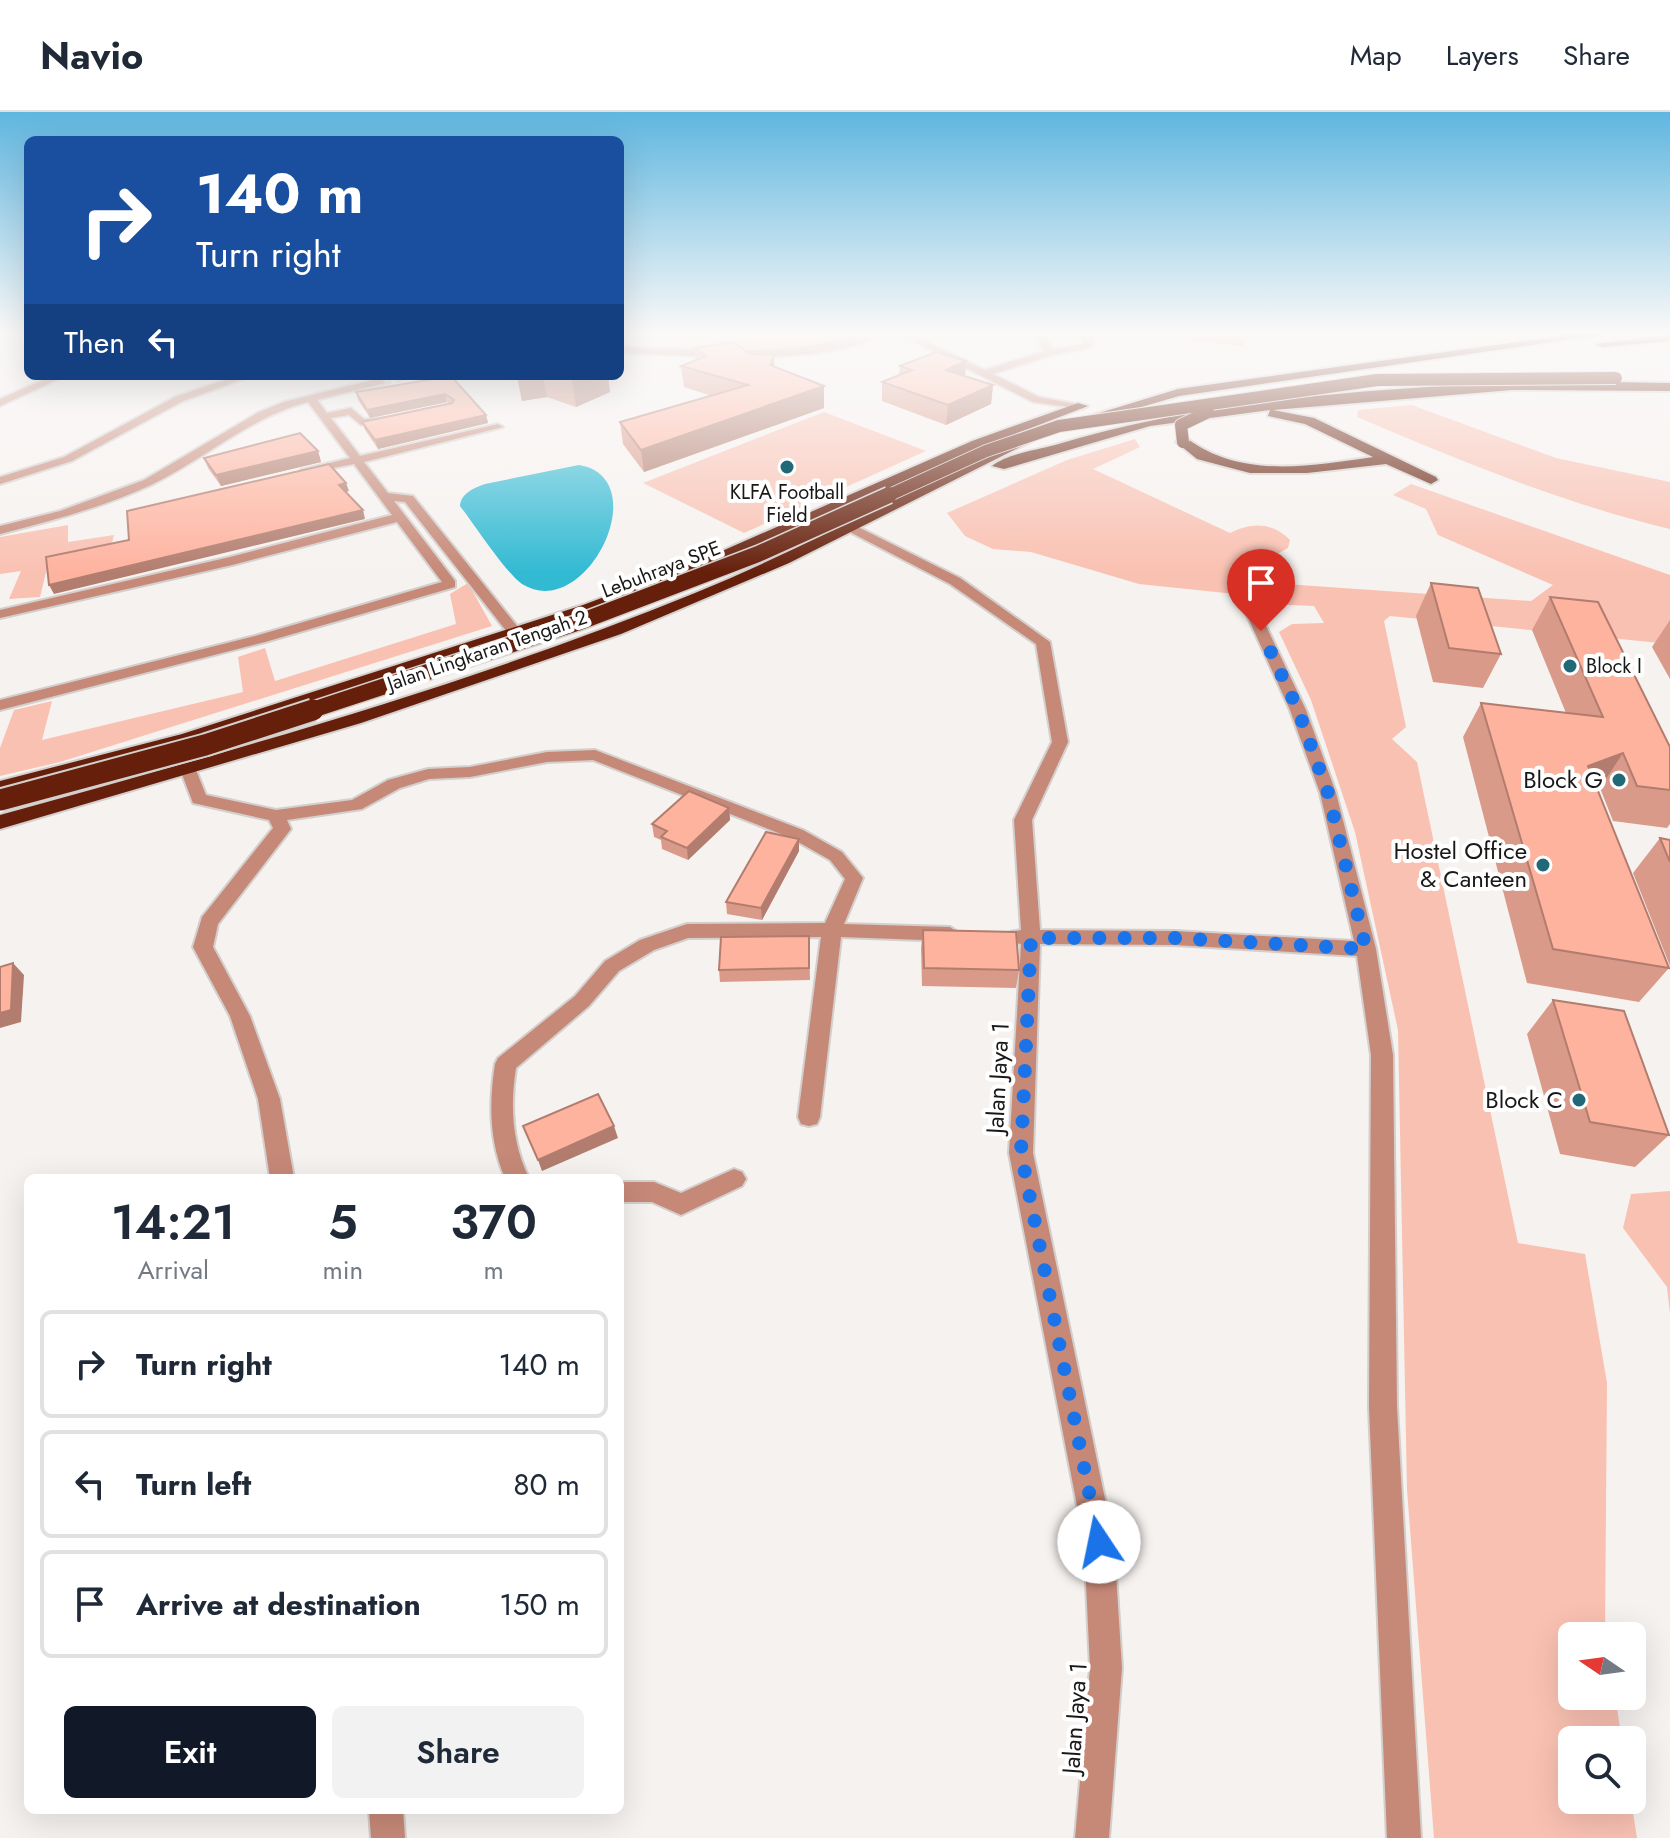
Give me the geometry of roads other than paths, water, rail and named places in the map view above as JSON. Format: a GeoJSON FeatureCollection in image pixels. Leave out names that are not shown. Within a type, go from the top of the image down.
{"type":"FeatureCollection","features":[{"type":"Feature","properties":{"kind":"highway","name":"Jalan Lingkaran Tengah 2"},"geometry":{"type":"LineString","coordinates":[[0,787],[189,738],[516,634],[703,565],[977,444],[1064,412]]}},
{"type":"Feature","properties":{"kind":"highway","name":"Jalan Lingkaran Tengah 2"},"geometry":{"type":"LineString","coordinates":[[0,822],[188,769],[481,678],[700,597],[852,528],[1034,437],[1103,412]]}},
{"type":"Feature","properties":{"kind":"highway","name":"Lebuhraya SPE"},"geometry":{"type":"LineString","coordinates":[[0,800],[205,745],[577,623],[758,554],[1029,434],[1152,412]]}},
{"type":"Feature","properties":{"kind":"highway","name":"Lebuhraya SPE"},"geometry":{"type":"LineString","coordinates":[[1083,439],[1163,418],[1211,412]]}},
{"type":"Feature","properties":{"kind":"highway"},"geometry":{"type":"LineString","coordinates":[[1217,412],[1200,414],[1181,425],[1180,437],[1213,462],[1239,468],[1280,469],[1388,456]]}},
{"type":"Feature","properties":{"kind":"highway"},"geometry":{"type":"LineString","coordinates":[[1331,412],[1333,420],[1431,480]]}},
{"type":"Feature","properties":{"kind":"highway"},"geometry":{"type":"LineString","coordinates":[[970,469],[1010,464],[1083,439],[1165,423],[1272,413],[1309,421],[1388,456]]}},
{"type":"Feature","properties":{"kind":"street"},"geometry":{"type":"LineString","coordinates":[[0,481],[68,459],[156,412]]}},
{"type":"Feature","properties":{"kind":"street"},"geometry":{"type":"LineString","coordinates":[[0,530],[64,514],[148,482],[271,412]]}},
{"type":"Feature","properties":{"kind":"street"},"geometry":{"type":"LineString","coordinates":[[0,705],[260,639],[450,584],[321,412]]}},
{"type":"Feature","properties":{"kind":"street"},"geometry":{"type":"LineString","coordinates":[[325,416],[348,412]]}},
{"type":"Feature","properties":{"kind":"street"},"geometry":{"type":"LineString","coordinates":[[351,412],[361,422],[369,424],[395,418]]}},
{"type":"Feature","properties":{"kind":"street"},"geometry":{"type":"LineString","coordinates":[[1041,412],[1044,418]]}},
{"type":"Feature","properties":{"kind":"street"},"geometry":{"type":"LineString","coordinates":[[294,475],[498,427]]}},
{"type":"Feature","properties":{"kind":"street"},"geometry":{"type":"LineString","coordinates":[[384,496],[409,499],[516,634]]}},
{"type":"Feature","properties":{"kind":"street"},"geometry":{"type":"LineString","coordinates":[[0,614],[232,561],[400,517]]}},
{"type":"Feature","properties":{"kind":"street","name":"Jalan Jaya 1"},"geometry":{"type":"LineString","coordinates":[[852,528],[955,581],[1043,642],[1060,742],[1023,820],[1031,938],[1021,1153],[1099,1542],[1106,1668],[1092,1838]]}},
{"type":"Feature","properties":{"kind":"street"},"geometry":{"type":"LineString","coordinates":[[1252,611],[1298,710],[1328,793],[1366,949],[1382,1055],[1383,1407],[1404,1838]]}},
{"type":"Feature","properties":{"kind":"street"},"geometry":{"type":"LineString","coordinates":[[188,769],[199,799],[276,816],[356,805],[394,784],[428,774],[470,772],[547,757],[595,755],[797,834],[836,856],[854,878],[832,930],[809,1117]]}},
{"type":"Feature","properties":{"kind":"street"},"geometry":{"type":"LineString","coordinates":[[276,816],[282,829],[209,922],[203,947],[240,1016],[269,1099],[281,1174]]}},
{"type":"Feature","properties":{"kind":"street"},"geometry":{"type":"LineString","coordinates":[[515,1174],[508,1161],[502,1113],[506,1064],[582,1001],[612,966],[647,945],[687,931],[832,930],[970,935]]}},
{"type":"Feature","properties":{"kind":"street"},"geometry":{"type":"LineString","coordinates":[[1001,936],[1175,938],[1366,949]]}},
{"type":"Feature","properties":{"kind":"street"},"geometry":{"type":"LineString","coordinates":[[624,1192],[654,1192],[681,1204],[734,1179]]}},
{"type":"Feature","properties":{"kind":"street"},"geometry":{"type":"LineString","coordinates":[[386,1814],[388,1838]]}},
{"type":"Feature","properties":{"kind":"water"},"geometry":{"type":"Polygon","coordinates":[[[579,465],[602,475],[612,495],[612,519],[604,544],[589,567],[569,584],[546,591],[522,584],[490,548],[460,506],[461,501],[469,492],[485,484],[579,465]]]}},
{"type":"Feature","properties":{"kind":"place","name":"KLFA Football Field"},"geometry":{"type":"Point","coordinates":[787,467]}},
{"type":"Feature","properties":{"kind":"place","name":"Block I"},"geometry":{"type":"Point","coordinates":[1570,666]}},
{"type":"Feature","properties":{"kind":"place","name":"Block G"},"geometry":{"type":"Point","coordinates":[1619,780]}},
{"type":"Feature","properties":{"kind":"place","name":"Hostel Office & Canteen"},"geometry":{"type":"Point","coordinates":[1543,865]}},
{"type":"Feature","properties":{"kind":"place","name":"Block C"},"geometry":{"type":"Point","coordinates":[1579,1100]}}]}
